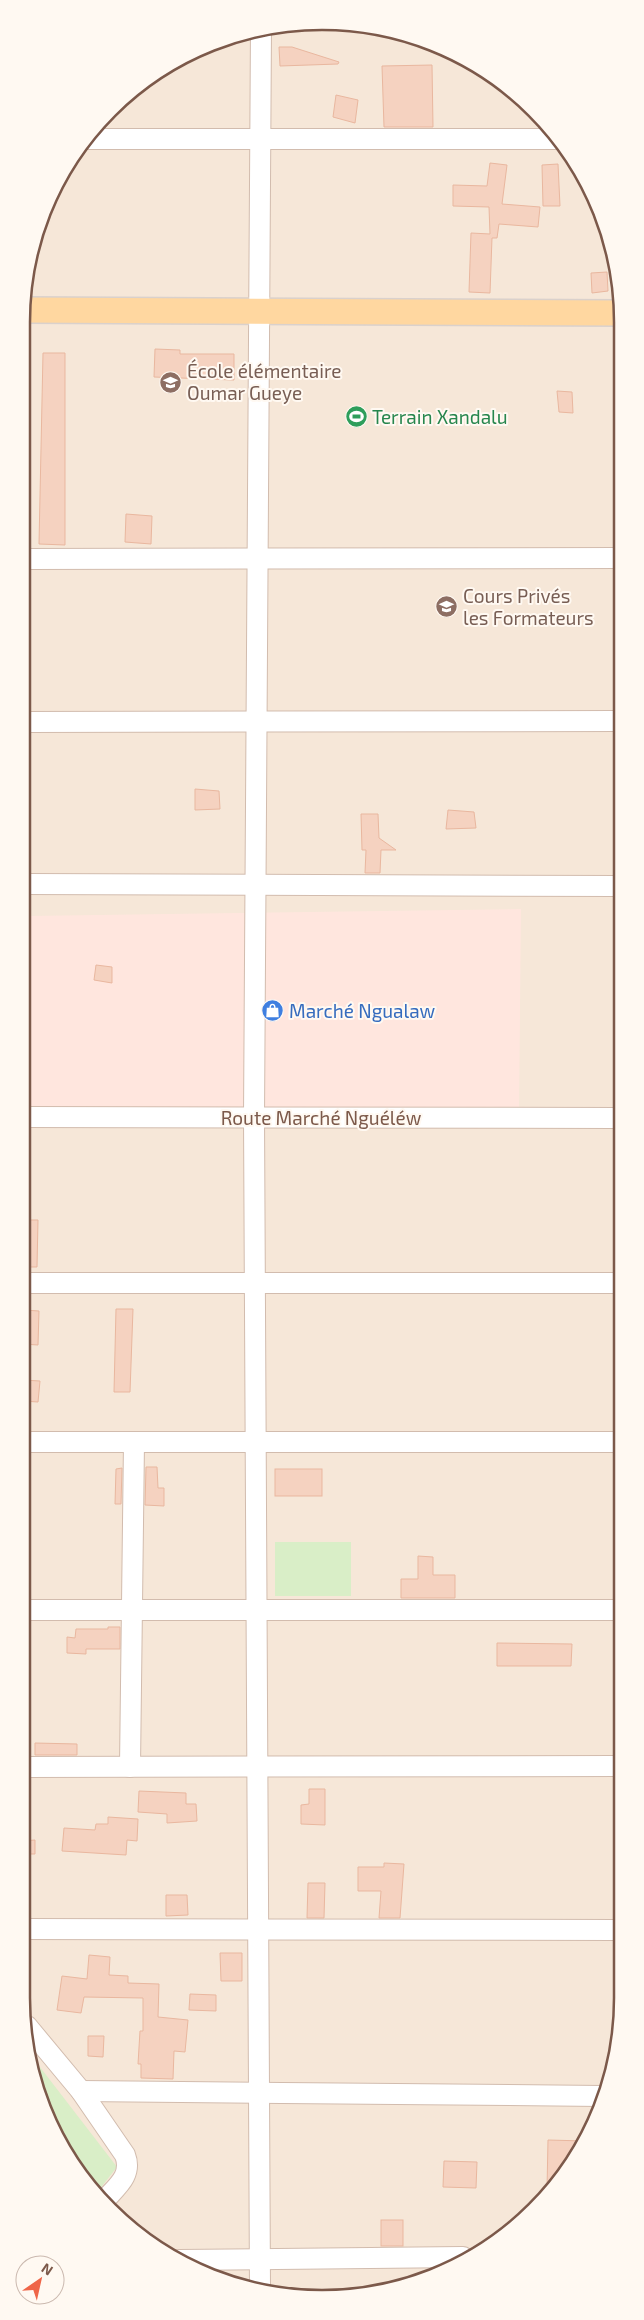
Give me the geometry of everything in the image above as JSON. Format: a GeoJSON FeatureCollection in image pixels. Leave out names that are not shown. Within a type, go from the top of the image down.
{"type":"FeatureCollection","features":[{"type":"Feature","properties":{"kind":"main road"},"geometry":{"type":"LineString","coordinates":[[31,310],[614,313]]}},
{"type":"Feature","properties":{"kind":"street"},"geometry":{"type":"LineString","coordinates":[[260,2283],[260,1930],[254,1118],[261,37]]}},
{"type":"Feature","properties":{"kind":"street"},"geometry":{"type":"LineString","coordinates":[[94,139],[550,139]]}},
{"type":"Feature","properties":{"kind":"street"},"geometry":{"type":"LineString","coordinates":[[30,559],[614,558]]}},
{"type":"Feature","properties":{"kind":"street"},"geometry":{"type":"LineString","coordinates":[[30,722],[614,721]]}},
{"type":"Feature","properties":{"kind":"street"},"geometry":{"type":"LineString","coordinates":[[30,884],[614,886]]}},
{"type":"Feature","properties":{"kind":"street","name":"Route Marché Nguéléw"},"geometry":{"type":"LineString","coordinates":[[30,1117],[614,1118]]}},
{"type":"Feature","properties":{"kind":"street"},"geometry":{"type":"LineString","coordinates":[[30,1283],[614,1283]]}},
{"type":"Feature","properties":{"kind":"street"},"geometry":{"type":"LineString","coordinates":[[30,1442],[614,1442]]}},
{"type":"Feature","properties":{"kind":"street"},"geometry":{"type":"LineString","coordinates":[[130,1767],[134,1442]]}},
{"type":"Feature","properties":{"kind":"street"},"geometry":{"type":"LineString","coordinates":[[30,1610],[614,1610]]}},
{"type":"Feature","properties":{"kind":"street"},"geometry":{"type":"LineString","coordinates":[[30,1767],[614,1766]]}},
{"type":"Feature","properties":{"kind":"street"},"geometry":{"type":"LineString","coordinates":[[30,1929],[614,1930]]}},
{"type":"Feature","properties":{"kind":"street"},"geometry":{"type":"LineString","coordinates":[[32,2032],[80,2091],[125,2155],[129,2165],[125,2176],[108,2196]]}},
{"type":"Feature","properties":{"kind":"street"},"geometry":{"type":"LineString","coordinates":[[80,2091],[597,2096]]}},
{"type":"Feature","properties":{"kind":"street"},"geometry":{"type":"LineString","coordinates":[[193,2260],[455,2258]]}},
{"type":"Feature","properties":{"kind":"shaded area"},"geometry":{"type":"Polygon","coordinates":[[[322,30],[360,32],[416,45],[468,69],[515,102],[542,129],[575,176],[592,210],[604,246],[612,284],[614,322],[614,1998],[612,2036],[599,2092],[575,2144],[542,2191],[515,2218],[468,2251],[416,2275],[360,2288],[322,2290],[284,2288],[228,2275],[176,2251],[129,2218],[90,2176],[60,2127],[45,2092],[40,2074],[32,2036],[30,322],[32,284],[45,228],[69,176],[102,129],[144,90],[193,60],[228,45],[246,40],[284,32],[322,30]]]}},
{"type":"Feature","properties":{"kind":"shaded area","name":"Marché Ngualaw"},"geometry":{"type":"Polygon","coordinates":[[[521,909],[519,1110],[30,1106],[30,916],[521,909]]]}},
{"type":"Feature","properties":{"kind":"green space"},"geometry":{"type":"Polygon","coordinates":[[[275,1542],[351,1542],[351,1596],[275,1596],[275,1542]]]}},
{"type":"Feature","properties":{"kind":"green space"},"geometry":{"type":"Polygon","coordinates":[[[38,2064],[117,2167],[100,2189],[79,2160],[60,2127],[45,2092],[38,2064]]]}},
{"type":"Feature","properties":{"kind":"building"},"geometry":{"type":"Polygon","coordinates":[[[279,47],[292,47],[339,62],[338,64],[280,66],[279,47]]]}},
{"type":"Feature","properties":{"kind":"building"},"geometry":{"type":"Polygon","coordinates":[[[432,65],[433,127],[384,127],[382,66],[432,65]]]}},
{"type":"Feature","properties":{"kind":"building"},"geometry":{"type":"Polygon","coordinates":[[[336,95],[358,100],[355,123],[333,117],[336,95]]]}},
{"type":"Feature","properties":{"kind":"building"},"geometry":{"type":"Polygon","coordinates":[[[490,163],[507,165],[502,204],[540,207],[538,227],[499,224],[497,238],[492,238],[490,293],[469,292],[471,233],[490,234],[489,207],[453,206],[453,185],[487,186],[490,163]]]}},
{"type":"Feature","properties":{"kind":"building"},"geometry":{"type":"Polygon","coordinates":[[[558,164],[560,206],[543,206],[542,165],[558,164]]]}},
{"type":"Feature","properties":{"kind":"building"},"geometry":{"type":"Polygon","coordinates":[[[607,272],[608,291],[592,293],[591,273],[607,272]]]}},
{"type":"Feature","properties":{"kind":"building"},"geometry":{"type":"Polygon","coordinates":[[[155,349],[180,350],[180,354],[234,354],[234,380],[154,377],[155,349]]]}},
{"type":"Feature","properties":{"kind":"building"},"geometry":{"type":"Polygon","coordinates":[[[43,353],[65,353],[65,545],[39,544],[43,353]]]}},
{"type":"Feature","properties":{"kind":"building"},"geometry":{"type":"Polygon","coordinates":[[[557,391],[572,392],[573,413],[559,412],[557,391]]]}},
{"type":"Feature","properties":{"kind":"building"},"geometry":{"type":"Polygon","coordinates":[[[126,514],[152,516],[151,544],[125,542],[126,514]]]}},
{"type":"Feature","properties":{"kind":"building"},"geometry":{"type":"Polygon","coordinates":[[[195,789],[219,791],[220,809],[195,810],[195,789]]]}},
{"type":"Feature","properties":{"kind":"building"},"geometry":{"type":"Polygon","coordinates":[[[448,810],[474,812],[476,828],[446,829],[448,810]]]}},
{"type":"Feature","properties":{"kind":"building"},"geometry":{"type":"Polygon","coordinates":[[[361,814],[378,814],[379,838],[396,850],[381,850],[380,873],[365,873],[366,850],[362,850],[361,814]]]}},
{"type":"Feature","properties":{"kind":"building"},"geometry":{"type":"Polygon","coordinates":[[[96,965],[112,967],[112,983],[94,980],[96,965]]]}},
{"type":"Feature","properties":{"kind":"building"},"geometry":{"type":"Polygon","coordinates":[[[30,1220],[38,1220],[37,1267],[30,1267],[30,1220]]]}},
{"type":"Feature","properties":{"kind":"building"},"geometry":{"type":"Polygon","coordinates":[[[116,1309],[133,1309],[130,1392],[114,1392],[116,1309]]]}},
{"type":"Feature","properties":{"kind":"building"},"geometry":{"type":"Polygon","coordinates":[[[30,1310],[39,1311],[38,1345],[30,1344],[30,1310]]]}},
{"type":"Feature","properties":{"kind":"building"},"geometry":{"type":"Polygon","coordinates":[[[30,1380],[40,1381],[38,1402],[30,1401],[30,1380]]]}},
{"type":"Feature","properties":{"kind":"building"},"geometry":{"type":"Polygon","coordinates":[[[146,1467],[157,1467],[158,1488],[164,1488],[164,1506],[145,1505],[146,1467]]]}},
{"type":"Feature","properties":{"kind":"building"},"geometry":{"type":"Polygon","coordinates":[[[122,1468],[121,1504],[115,1504],[116,1469],[122,1468]]]}},
{"type":"Feature","properties":{"kind":"building"},"geometry":{"type":"Polygon","coordinates":[[[275,1469],[322,1469],[322,1496],[275,1496],[275,1469]]]}},
{"type":"Feature","properties":{"kind":"building"},"geometry":{"type":"Polygon","coordinates":[[[418,1556],[433,1557],[433,1575],[455,1575],[455,1598],[401,1598],[401,1579],[418,1579],[418,1556]]]}},
{"type":"Feature","properties":{"kind":"building"},"geometry":{"type":"Polygon","coordinates":[[[108,1627],[120,1627],[120,1649],[86,1649],[86,1654],[67,1653],[67,1637],[75,1638],[76,1629],[108,1629],[108,1627]]]}},
{"type":"Feature","properties":{"kind":"building"},"geometry":{"type":"Polygon","coordinates":[[[497,1643],[572,1644],[571,1666],[497,1666],[497,1643]]]}},
{"type":"Feature","properties":{"kind":"building"},"geometry":{"type":"Polygon","coordinates":[[[35,1743],[77,1744],[77,1755],[35,1755],[35,1743]]]}},
{"type":"Feature","properties":{"kind":"building"},"geometry":{"type":"Polygon","coordinates":[[[309,1789],[325,1789],[325,1825],[301,1824],[301,1805],[309,1804],[309,1789]]]}},
{"type":"Feature","properties":{"kind":"building"},"geometry":{"type":"Polygon","coordinates":[[[139,1791],[186,1793],[186,1804],[196,1804],[197,1821],[167,1823],[167,1814],[138,1812],[139,1791]]]}},
{"type":"Feature","properties":{"kind":"building"},"geometry":{"type":"Polygon","coordinates":[[[108,1817],[138,1819],[137,1841],[127,1840],[126,1855],[62,1851],[64,1828],[95,1830],[96,1824],[108,1824],[108,1817]]]}},
{"type":"Feature","properties":{"kind":"building"},"geometry":{"type":"Polygon","coordinates":[[[30,1840],[35,1840],[35,1854],[30,1854],[30,1840]]]}},
{"type":"Feature","properties":{"kind":"building"},"geometry":{"type":"Polygon","coordinates":[[[384,1863],[404,1864],[400,1918],[379,1918],[381,1891],[358,1891],[358,1867],[384,1867],[384,1863]]]}},
{"type":"Feature","properties":{"kind":"building"},"geometry":{"type":"Polygon","coordinates":[[[308,1883],[325,1883],[324,1918],[307,1918],[308,1883]]]}},
{"type":"Feature","properties":{"kind":"building"},"geometry":{"type":"Polygon","coordinates":[[[166,1895],[187,1895],[188,1915],[166,1916],[166,1895]]]}},
{"type":"Feature","properties":{"kind":"building"},"geometry":{"type":"Polygon","coordinates":[[[220,1953],[242,1953],[242,1981],[221,1981],[220,1953]]]}},
{"type":"Feature","properties":{"kind":"building"},"geometry":{"type":"Polygon","coordinates":[[[89,1955],[110,1957],[109,1975],[128,1976],[128,1983],[159,1984],[158,2017],[188,2020],[185,2052],[174,2051],[173,2079],[141,2078],[141,2064],[138,2064],[140,2031],[143,2031],[143,1998],[84,1997],[81,2013],[57,2010],[62,1976],[87,1979],[89,1955]]]}},
{"type":"Feature","properties":{"kind":"building"},"geometry":{"type":"Polygon","coordinates":[[[190,1994],[216,1995],[216,2011],[189,2010],[190,1994]]]}},
{"type":"Feature","properties":{"kind":"building"},"geometry":{"type":"Polygon","coordinates":[[[88,2036],[104,2036],[103,2057],[88,2056],[88,2036]]]}},
{"type":"Feature","properties":{"kind":"building"},"geometry":{"type":"Polygon","coordinates":[[[548,2140],[577,2141],[565,2160],[547,2185],[548,2140]]]}},
{"type":"Feature","properties":{"kind":"building"},"geometry":{"type":"Polygon","coordinates":[[[444,2161],[477,2162],[476,2188],[443,2187],[444,2161]]]}},
{"type":"Feature","properties":{"kind":"building"},"geometry":{"type":"Polygon","coordinates":[[[381,2220],[403,2220],[403,2246],[381,2246],[381,2220]]]}},
{"type":"Feature","properties":{"kind":"place","name":"École élémentaire Oumar Gueye"},"geometry":{"type":"Point","coordinates":[171,382]}},
{"type":"Feature","properties":{"kind":"place","name":"Terrain Xandalu"},"geometry":{"type":"Point","coordinates":[356,417]}},
{"type":"Feature","properties":{"kind":"place","name":"Cours Privés les Formateurs"},"geometry":{"type":"Point","coordinates":[447,607]}},
{"type":"Feature","properties":{"kind":"place","name":"Marché Ngualaw"},"geometry":{"type":"Point","coordinates":[273,1011]}}]}
